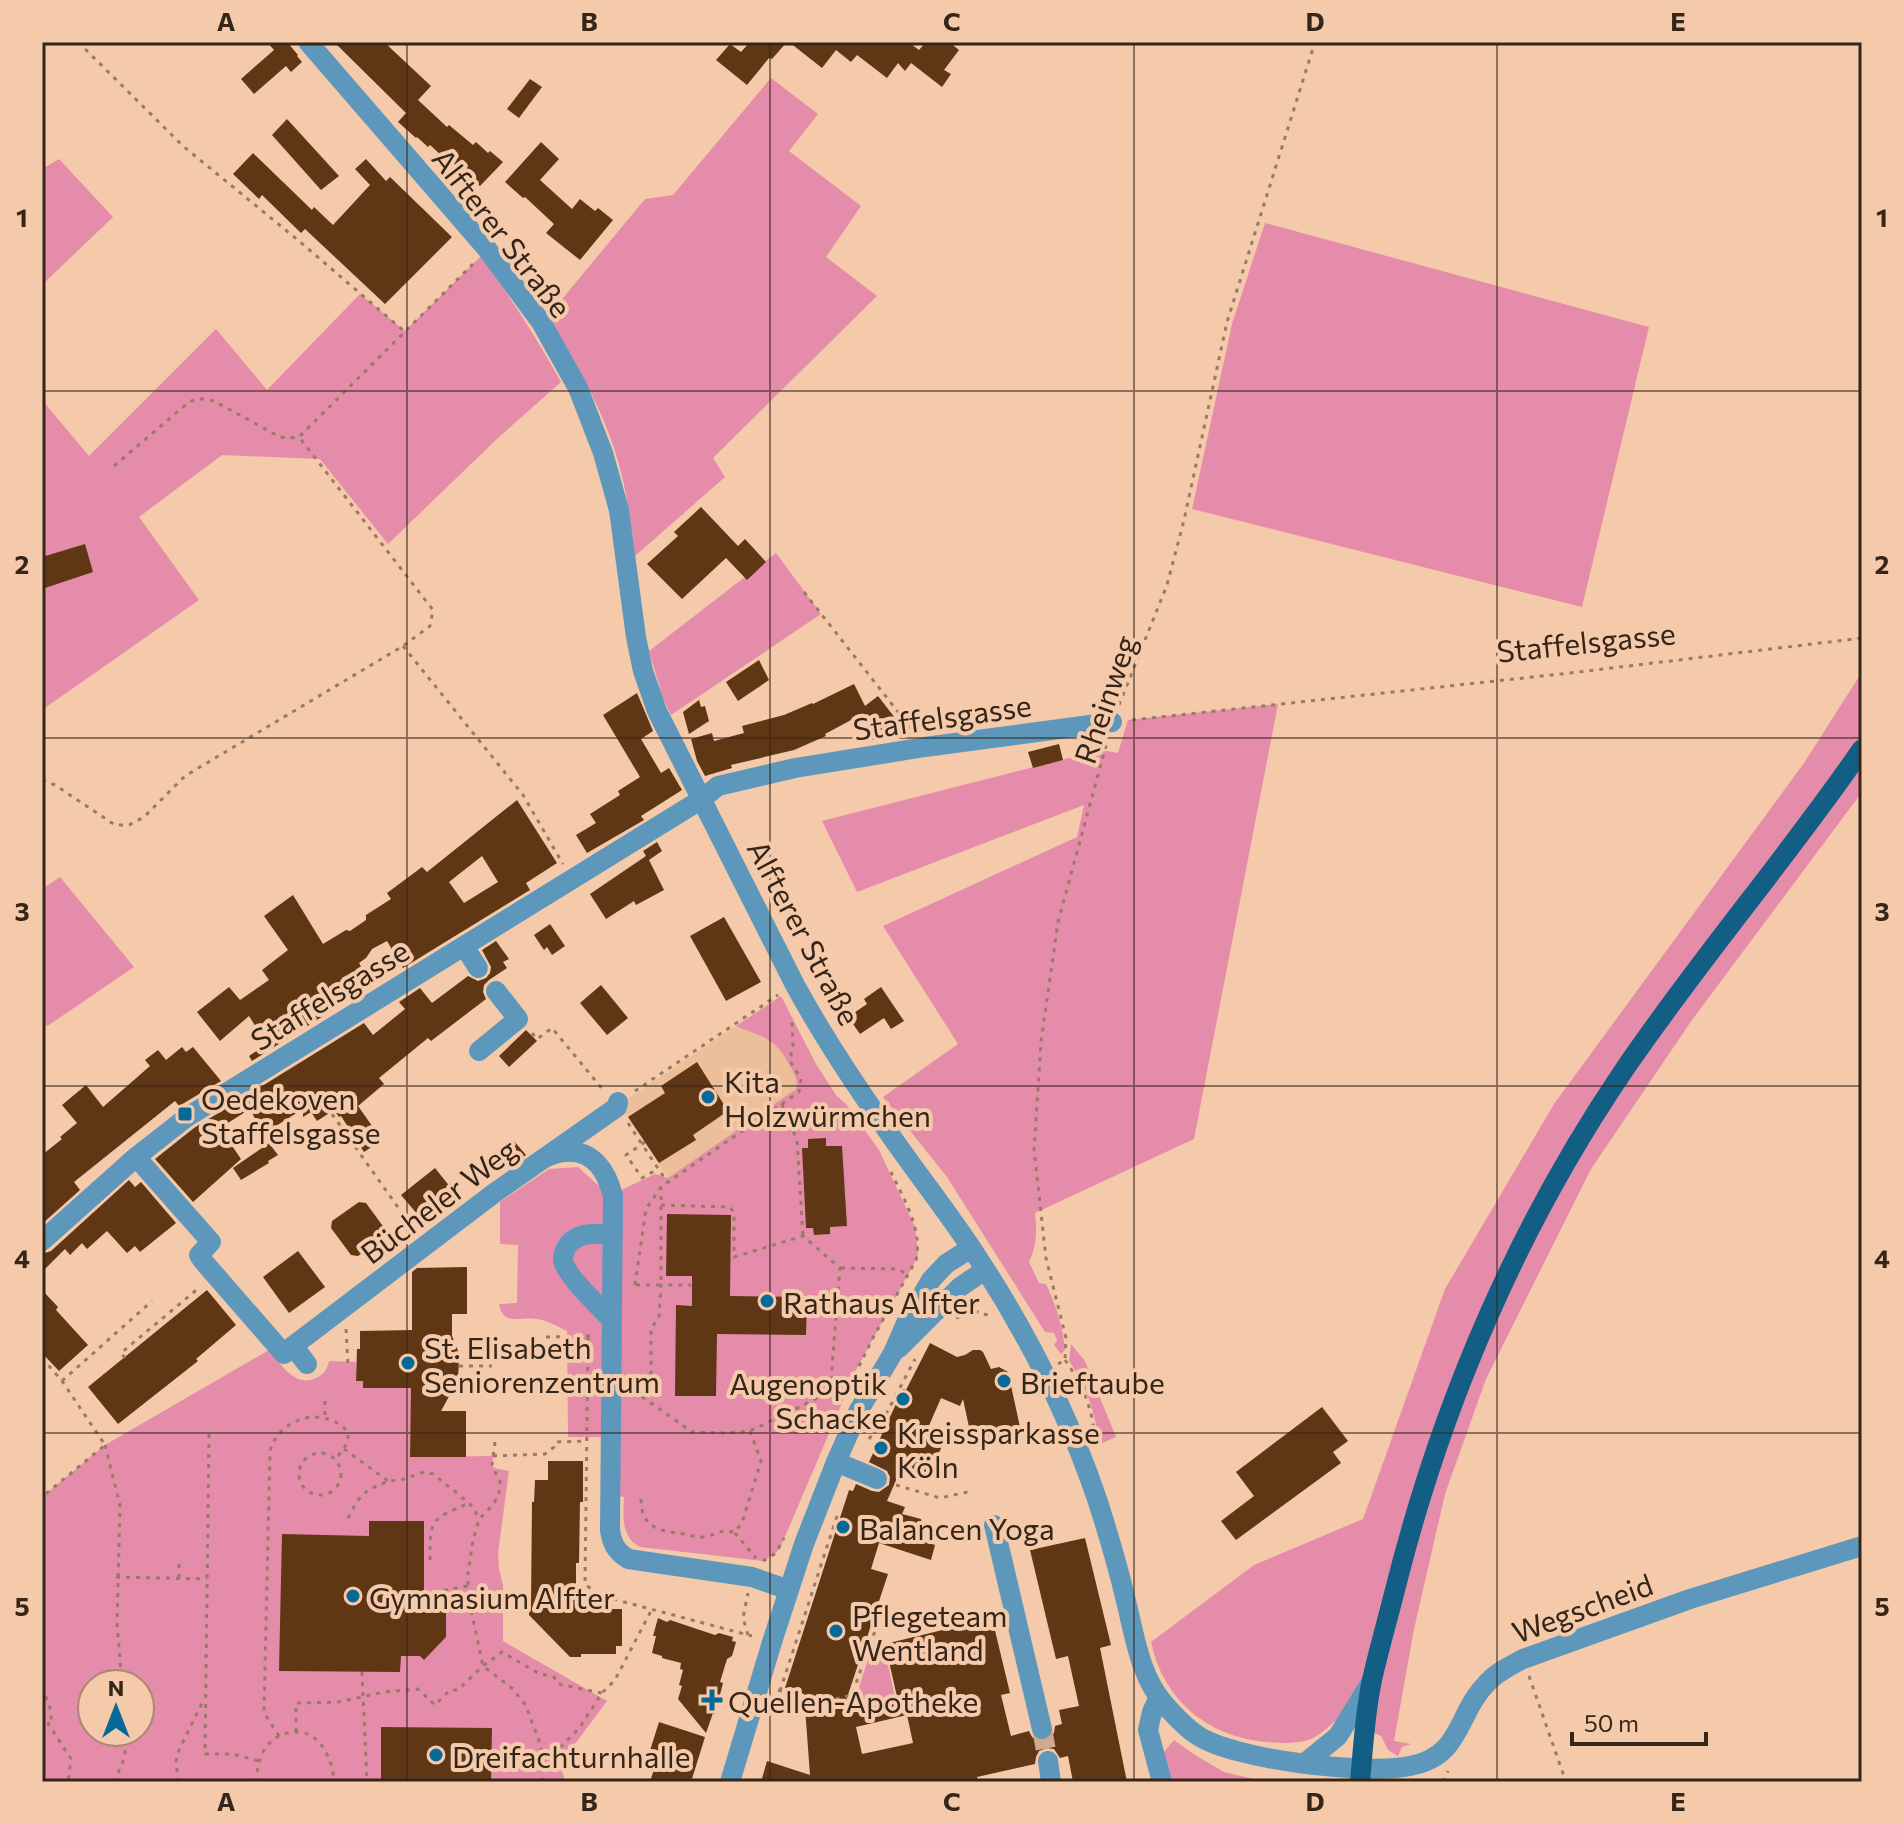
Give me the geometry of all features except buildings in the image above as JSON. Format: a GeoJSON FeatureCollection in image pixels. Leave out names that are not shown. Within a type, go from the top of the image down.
{"type":"FeatureCollection","features":[{"type":"Feature","properties":{"kind":"main road"},"geometry":{"type":"LineString","coordinates":[[1360,1775],[1371,1683],[1406,1546],[1444,1427],[1480,1333],[1541,1208],[1624,1070],[1862,749]]}},
{"type":"Feature","properties":{"kind":"street","name":"Alfterer Straße"},"geometry":{"type":"LineString","coordinates":[[308,42],[487,249],[541,322],[578,388],[603,453],[619,510],[636,637],[643,671],[657,711],[815,1023],[971,1248],[1045,1371],[1097,1499],[1145,1674],[1165,1705],[1196,1735],[1207,1741],[1229,1750],[1360,1775]]}},
{"type":"Feature","properties":{"kind":"street","name":"Staffelsgasse"},"geometry":{"type":"LineString","coordinates":[[42,1241],[136,1157],[187,1117],[702,799],[718,786],[795,768],[1112,722]]}},
{"type":"Feature","properties":{"kind":"street"},"geometry":{"type":"LineString","coordinates":[[464,946],[478,968]]}},
{"type":"Feature","properties":{"kind":"street"},"geometry":{"type":"LineString","coordinates":[[479,1051],[518,1019],[496,991]]}},
{"type":"Feature","properties":{"kind":"street","name":"Bücheler Weg"},"geometry":{"type":"LineString","coordinates":[[293,1346],[493,1194],[618,1104]]}},
{"type":"Feature","properties":{"kind":"street"},"geometry":{"type":"LineString","coordinates":[[546,1157],[564,1152],[578,1153],[596,1161],[610,1182],[613,1196],[610,1530],[615,1548],[628,1559],[638,1562],[752,1577],[789,1590]]}},
{"type":"Feature","properties":{"kind":"street"},"geometry":{"type":"LineString","coordinates":[[136,1157],[211,1242],[199,1255],[284,1354],[293,1346],[307,1364]]}},
{"type":"Feature","properties":{"kind":"street"},"geometry":{"type":"LineString","coordinates":[[612,1234],[580,1235],[568,1245],[563,1261],[570,1275],[612,1320]]}},
{"type":"Feature","properties":{"kind":"street"},"geometry":{"type":"LineString","coordinates":[[730,1782],[804,1544],[845,1466],[859,1410],[931,1280],[946,1264],[971,1248]]}},
{"type":"Feature","properties":{"kind":"street"},"geometry":{"type":"LineString","coordinates":[[893,1353],[960,1287],[985,1270]]}},
{"type":"Feature","properties":{"kind":"street"},"geometry":{"type":"LineString","coordinates":[[845,1466],[877,1479]]}},
{"type":"Feature","properties":{"kind":"street"},"geometry":{"type":"LineString","coordinates":[[994,1525],[1042,1729]]}},
{"type":"Feature","properties":{"kind":"street","name":"Wegscheid"},"geometry":{"type":"LineString","coordinates":[[1360,1775],[1415,1766],[1443,1752],[1453,1742],[1485,1684],[1523,1659],[1690,1599],[1862,1546]]}},
{"type":"Feature","properties":{"kind":"street"},"geometry":{"type":"LineString","coordinates":[[1305,1763],[1338,1736],[1371,1683]]}},
{"type":"Feature","properties":{"kind":"street"},"geometry":{"type":"LineString","coordinates":[[1159,1697],[1148,1730],[1162,1782]]}},
{"type":"Feature","properties":{"kind":"street"},"geometry":{"type":"LineString","coordinates":[[1048,1761],[1051,1782]]}},
{"type":"Feature","properties":{"kind":"path"},"geometry":{"type":"LineString","coordinates":[[78,42],[183,146],[405,331]]}},
{"type":"Feature","properties":{"kind":"path","name":"Rheinweg"},"geometry":{"type":"LineString","coordinates":[[1045,1371],[1065,1360],[1067,1350],[1046,1258],[1034,1149],[1041,1042],[1058,922],[1112,722],[1167,585],[1227,322],[1315,42]]}},
{"type":"Feature","properties":{"kind":"path"},"geometry":{"type":"LineString","coordinates":[[114,466],[189,402],[197,399],[216,402],[280,437],[299,437],[487,249]]}},
{"type":"Feature","properties":{"kind":"path"},"geometry":{"type":"LineString","coordinates":[[42,780],[55,785],[115,825],[129,825],[144,817],[185,776],[403,646],[430,626],[433,610],[299,437]]}},
{"type":"Feature","properties":{"kind":"path"},"geometry":{"type":"LineString","coordinates":[[804,592],[925,747]]}},
{"type":"Feature","properties":{"kind":"path","name":"Staffelsgasse"},"geometry":{"type":"LineString","coordinates":[[1112,722],[1862,638]]}},
{"type":"Feature","properties":{"kind":"path"},"geometry":{"type":"LineString","coordinates":[[403,646],[523,795],[571,878]]}},
{"type":"Feature","properties":{"kind":"path"},"geometry":{"type":"LineString","coordinates":[[618,1104],[776,996]]}},
{"type":"Feature","properties":{"kind":"path"},"geometry":{"type":"LineString","coordinates":[[691,1285],[635,1285],[646,1209],[667,1182],[799,1092],[801,1079],[790,1061],[793,1026],[790,1015]]}},
{"type":"Feature","properties":{"kind":"path"},"geometry":{"type":"LineString","coordinates":[[518,1019],[537,1039],[552,1028],[618,1104],[667,1182]]}},
{"type":"Feature","properties":{"kind":"path"},"geometry":{"type":"LineString","coordinates":[[782,1104],[797,1140],[803,1236],[840,1268],[898,1269],[908,1275]]}},
{"type":"Feature","properties":{"kind":"path"},"geometry":{"type":"LineString","coordinates":[[332,1114],[425,1246]]}},
{"type":"Feature","properties":{"kind":"path"},"geometry":{"type":"LineString","coordinates":[[644,1143],[626,1155],[642,1178],[658,1169]]}},
{"type":"Feature","properties":{"kind":"path"},"geometry":{"type":"LineString","coordinates":[[847,1393],[918,1253],[915,1227],[886,1160]]}},
{"type":"Feature","properties":{"kind":"path"},"geometry":{"type":"LineString","coordinates":[[661,1187],[659,1318],[651,1328],[651,1384],[641,1396],[692,1432],[750,1431],[830,1392],[840,1268]]}},
{"type":"Feature","properties":{"kind":"path"},"geometry":{"type":"LineString","coordinates":[[661,1205],[730,1207],[734,1213],[734,1257],[803,1236]]}},
{"type":"Feature","properties":{"kind":"path"},"geometry":{"type":"LineString","coordinates":[[125,1358],[121,1353],[215,1274]]}},
{"type":"Feature","properties":{"kind":"path"},"geometry":{"type":"LineString","coordinates":[[62,1381],[152,1301]]}},
{"type":"Feature","properties":{"kind":"path"},"geometry":{"type":"LineString","coordinates":[[340,1311],[346,1322],[348,1365]]}},
{"type":"Feature","properties":{"kind":"path"},"geometry":{"type":"LineString","coordinates":[[954,1319],[976,1312]]}},
{"type":"Feature","properties":{"kind":"path"},"geometry":{"type":"LineString","coordinates":[[168,1314],[172,1318]]}},
{"type":"Feature","properties":{"kind":"path"},"geometry":{"type":"LineString","coordinates":[[493,1456],[539,1455],[548,1453],[556,1442],[587,1441],[588,1337],[546,1337]]}},
{"type":"Feature","properties":{"kind":"path"},"geometry":{"type":"LineString","coordinates":[[845,1466],[883,1420],[920,1351]]}},
{"type":"Feature","properties":{"kind":"path"},"geometry":{"type":"LineString","coordinates":[[42,1358],[62,1381],[105,1445],[120,1505],[117,1623],[121,1668]]}},
{"type":"Feature","properties":{"kind":"path"},"geometry":{"type":"LineString","coordinates":[[459,1366],[492,1366]]}},
{"type":"Feature","properties":{"kind":"path"},"geometry":{"type":"LineString","coordinates":[[325,1401],[325,1419]]}},
{"type":"Feature","properties":{"kind":"path"},"geometry":{"type":"LineString","coordinates":[[279,1736],[264,1713],[271,1445],[280,1431],[293,1422],[310,1417],[325,1419],[339,1424],[348,1432],[349,1441],[335,1459]]}},
{"type":"Feature","properties":{"kind":"path"},"geometry":{"type":"LineString","coordinates":[[734,1532],[742,1523],[761,1461],[750,1431]]}},
{"type":"Feature","properties":{"kind":"path"},"geometry":{"type":"LineString","coordinates":[[209,1434],[205,1754],[233,1754],[259,1761]]}},
{"type":"Feature","properties":{"kind":"path"},"geometry":{"type":"LineString","coordinates":[[495,1442],[492,1465],[500,1482],[500,1490],[494,1504],[479,1519],[469,1559],[470,1608],[483,1666],[520,1696],[538,1736],[542,1782]]}},
{"type":"Feature","properties":{"kind":"path"},"geometry":{"type":"LineString","coordinates":[[42,1497],[105,1445]]}},
{"type":"Feature","properties":{"kind":"path"},"geometry":{"type":"LineString","coordinates":[[344,1449],[388,1481]]}},
{"type":"Feature","properties":{"kind":"path"},"geometry":{"type":"LineString","coordinates":[[322,1453],[335,1459],[341,1477],[335,1489],[317,1495],[305,1489],[301,1483],[300,1469],[308,1457],[322,1453]]}},
{"type":"Feature","properties":{"kind":"path"},"geometry":{"type":"LineString","coordinates":[[348,1518],[357,1501],[368,1490],[388,1481],[424,1472],[433,1474],[469,1503],[479,1519]]}},
{"type":"Feature","properties":{"kind":"path"},"geometry":{"type":"LineString","coordinates":[[877,1479],[940,1498],[972,1491]]}},
{"type":"Feature","properties":{"kind":"path"},"geometry":{"type":"LineString","coordinates":[[641,1499],[643,1515],[658,1530],[703,1537],[722,1530],[734,1532],[756,1557],[755,1561],[763,1561],[776,1553],[785,1536]]}},
{"type":"Feature","properties":{"kind":"path"},"geometry":{"type":"LineString","coordinates":[[430,1560],[430,1530],[439,1517],[469,1503]]}},
{"type":"Feature","properties":{"kind":"path"},"geometry":{"type":"LineString","coordinates":[[780,1691],[839,1509]]}},
{"type":"Feature","properties":{"kind":"path"},"geometry":{"type":"LineString","coordinates":[[179,1562],[179,1578]]}},
{"type":"Feature","properties":{"kind":"path"},"geometry":{"type":"LineString","coordinates":[[117,1577],[207,1579]]}},
{"type":"Feature","properties":{"kind":"path"},"geometry":{"type":"LineString","coordinates":[[748,1635],[743,1618],[752,1577]]}},
{"type":"Feature","properties":{"kind":"path"},"geometry":{"type":"LineString","coordinates":[[434,1592],[468,1586]]}},
{"type":"Feature","properties":{"kind":"path"},"geometry":{"type":"LineString","coordinates":[[542,1756],[559,1748],[573,1736],[602,1693],[615,1680],[652,1609],[772,1642]]}},
{"type":"Feature","properties":{"kind":"path"},"geometry":{"type":"LineString","coordinates":[[759,1684],[819,1703],[852,1695],[884,1613]]}},
{"type":"Feature","properties":{"kind":"path"},"geometry":{"type":"LineString","coordinates":[[296,1732],[296,1703],[338,1702],[384,1692],[418,1689],[435,1705],[450,1690],[458,1690],[502,1652],[538,1673],[554,1677],[558,1684],[602,1693]]}},
{"type":"Feature","properties":{"kind":"path"},"geometry":{"type":"LineString","coordinates":[[1523,1659],[1566,1782]]}},
{"type":"Feature","properties":{"kind":"path"},"geometry":{"type":"LineString","coordinates":[[362,1672],[367,1782]]}},
{"type":"Feature","properties":{"kind":"path"},"geometry":{"type":"LineString","coordinates":[[42,1687],[50,1708],[52,1727]]}},
{"type":"Feature","properties":{"kind":"path"},"geometry":{"type":"LineString","coordinates":[[178,1782],[176,1761],[179,1750],[206,1695]]}},
{"type":"Feature","properties":{"kind":"path"},"geometry":{"type":"LineString","coordinates":[[42,1714],[71,1759],[68,1782]]}},
{"type":"Feature","properties":{"kind":"path"},"geometry":{"type":"LineString","coordinates":[[256,1782],[259,1761],[267,1746],[279,1736],[296,1732],[310,1735],[322,1745],[330,1759],[334,1782]]}},
{"type":"Feature","properties":{"kind":"path"},"geometry":{"type":"LineString","coordinates":[[114,1782],[125,1757],[125,1748]]}},
{"type":"Feature","properties":{"kind":"shaded area"},"geometry":{"type":"Polygon","coordinates":[[[771,78],[818,114],[789,151],[861,206],[826,257],[877,296],[713,458],[725,477],[635,556],[626,495],[614,447],[584,380],[548,316],[645,199],[673,195],[771,78]]]}},
{"type":"Feature","properties":{"kind":"shaded area"},"geometry":{"type":"Polygon","coordinates":[[[59,159],[113,217],[42,285],[42,169],[59,159]]]}},
{"type":"Feature","properties":{"kind":"shaded area"},"geometry":{"type":"Polygon","coordinates":[[[1265,223],[1649,327],[1582,607],[1192,509],[1232,324],[1265,223]]]}},
{"type":"Feature","properties":{"kind":"shaded area"},"geometry":{"type":"Polygon","coordinates":[[[481,256],[561,382],[388,544],[320,459],[222,455],[139,517],[199,600],[42,710],[42,400],[89,456],[216,329],[267,390],[360,294],[405,331],[481,256]]]}},
{"type":"Feature","properties":{"kind":"shaded area"},"geometry":{"type":"Polygon","coordinates":[[[776,553],[821,614],[671,715],[649,651],[776,553]]]}},
{"type":"Feature","properties":{"kind":"shaded area"},"geometry":{"type":"Polygon","coordinates":[[[1862,672],[1862,792],[1692,1020],[1591,1169],[1486,1379],[1445,1494],[1414,1629],[1394,1741],[1411,1744],[1402,1747],[1398,1756],[1388,1750],[1381,1736],[1339,1718],[1312,1738],[1287,1743],[1244,1738],[1206,1723],[1190,1711],[1166,1681],[1151,1642],[1254,1565],[1363,1519],[1445,1289],[1554,1104],[1804,763],[1862,672]]]}},
{"type":"Feature","properties":{"kind":"shaded area"},"geometry":{"type":"Polygon","coordinates":[[[1278,704],[1194,1139],[1035,1213],[1036,1238],[1029,1262],[1039,1283],[1046,1284],[1056,1308],[1065,1350],[1061,1354],[1054,1345],[1057,1340],[1054,1333],[1045,1332],[947,1177],[883,1097],[958,1044],[883,926],[1077,837],[1084,805],[857,892],[822,821],[1093,752],[1118,753],[1128,720],[1278,704]]]}},
{"type":"Feature","properties":{"kind":"shaded area"},"geometry":{"type":"Polygon","coordinates":[[[60,877],[134,967],[49,1025],[42,1026],[42,889],[60,877]]]}},
{"type":"Feature","properties":{"kind":"shaded area"},"geometry":{"type":"Polygon","coordinates":[[[781,996],[816,1064],[879,1150],[915,1227],[918,1253],[857,1368],[776,1553],[763,1561],[640,1547],[626,1532],[624,1497],[619,1496],[605,1437],[568,1437],[567,1331],[541,1320],[509,1318],[501,1311],[499,1304],[517,1303],[518,1245],[500,1244],[500,1202],[549,1169],[578,1167],[598,1185],[621,1190],[655,1174],[668,1178],[796,1089],[795,1075],[780,1050],[768,1040],[736,1026],[781,996]]]}},
{"type":"Feature","properties":{"kind":"shaded area","name":"Kita Holzwürmchen"},"geometry":{"type":"Polygon","coordinates":[[[736,1026],[775,1043],[798,1080],[796,1089],[668,1178],[620,1104],[736,1026]]]}},
{"type":"Feature","properties":{"kind":"shaded area"},"geometry":{"type":"Polygon","coordinates":[[[1071,1344],[1085,1361],[1116,1437],[1100,1444],[1089,1401],[1069,1361],[1071,1344]]]}},
{"type":"Feature","properties":{"kind":"shaded area"},"geometry":{"type":"Polygon","coordinates":[[[269,1350],[290,1374],[303,1380],[320,1375],[329,1361],[356,1362],[356,1380],[363,1381],[364,1388],[389,1388],[412,1380],[410,1457],[493,1456],[494,1468],[509,1471],[498,1553],[503,1585],[503,1641],[607,1701],[566,1756],[562,1769],[565,1782],[42,1782],[42,1497],[105,1445],[269,1350]]]}},
{"type":"Feature","properties":{"kind":"shaded area"},"geometry":{"type":"Polygon","coordinates":[[[883,1642],[895,1697],[846,1708],[844,1700],[856,1697],[873,1643],[883,1642]]]}},
{"type":"Feature","properties":{"kind":"shaded area"},"geometry":{"type":"Polygon","coordinates":[[[1174,1740],[1224,1772],[1266,1782],[1167,1782],[1160,1757],[1174,1740]]]}},
{"type":"Feature","properties":{"kind":"tunnel"},"geometry":{"type":"LineString","coordinates":[[1042,1729],[1048,1761]]}},
{"type":"Feature","properties":{"kind":"place","name":"Kita Holzwürmchen"},"geometry":{"type":"Point","coordinates":[708,1097]}},
{"type":"Feature","properties":{"kind":"place","name":"Oedekoven Staffelsgasse"},"geometry":{"type":"Point","coordinates":[185,1114]}},
{"type":"Feature","properties":{"kind":"place","name":"Rathaus Alfter"},"geometry":{"type":"Point","coordinates":[767,1301]}},
{"type":"Feature","properties":{"kind":"place","name":"St. Elisabeth Seniorenzentrum"},"geometry":{"type":"Point","coordinates":[408,1363]}},
{"type":"Feature","properties":{"kind":"place","name":"Brieftaube"},"geometry":{"type":"Point","coordinates":[1004,1381]}},
{"type":"Feature","properties":{"kind":"place","name":"Augenoptik Schacke"},"geometry":{"type":"Point","coordinates":[903,1399]}},
{"type":"Feature","properties":{"kind":"place","name":"Kreissparkasse Köln"},"geometry":{"type":"Point","coordinates":[881,1448]}},
{"type":"Feature","properties":{"kind":"place","name":"Balancen Yoga"},"geometry":{"type":"Point","coordinates":[843,1527]}},
{"type":"Feature","properties":{"kind":"place","name":"Gymnasium Alfter"},"geometry":{"type":"Point","coordinates":[353,1596]}},
{"type":"Feature","properties":{"kind":"place","name":"Pflegeteam Wentland"},"geometry":{"type":"Point","coordinates":[836,1631]}},
{"type":"Feature","properties":{"kind":"place","name":"Quellen-Apotheke"},"geometry":{"type":"Point","coordinates":[712,1700]}},
{"type":"Feature","properties":{"kind":"place","name":"Dreifachturnhalle"},"geometry":{"type":"Point","coordinates":[436,1755]}}]}
